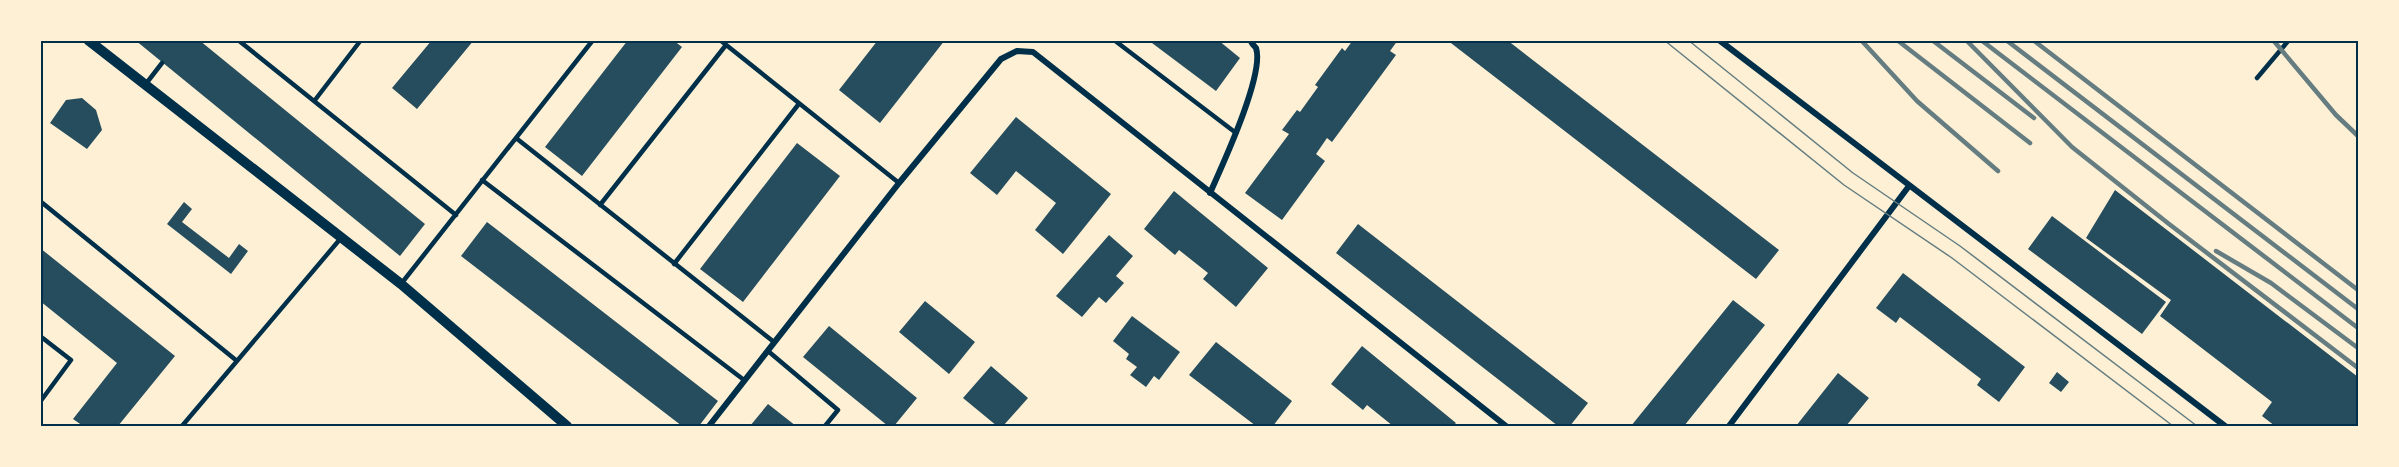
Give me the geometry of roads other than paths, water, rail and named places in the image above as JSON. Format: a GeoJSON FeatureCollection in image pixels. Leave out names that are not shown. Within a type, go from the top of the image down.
{"type":"FeatureCollection","features":[{"type":"Feature","properties":{"kind":"street"},"geometry":{"type":"LineString","coordinates":[[88,40],[401,285],[567,426]]}},
{"type":"Feature","properties":{"kind":"street"},"geometry":{"type":"LineString","coordinates":[[1210,193],[1237,134],[1257,65],[1256,47],[1250,40]]}},
{"type":"Feature","properties":{"kind":"street"},"geometry":{"type":"LineString","coordinates":[[1719,40],[2225,426]]}},
{"type":"Feature","properties":{"kind":"street"},"geometry":{"type":"LineString","coordinates":[[709,426],[899,183],[1001,59],[1017,51],[1033,52],[1506,426]]}},
{"type":"Feature","properties":{"kind":"street"},"geometry":{"type":"LineString","coordinates":[[1729,426],[1909,186]]}},
{"type":"Feature","properties":{"kind":"lane"},"geometry":{"type":"LineString","coordinates":[[238,40],[456,215]]}},
{"type":"Feature","properties":{"kind":"lane"},"geometry":{"type":"LineString","coordinates":[[315,100],[362,40]]}},
{"type":"Feature","properties":{"kind":"lane"},"geometry":{"type":"LineString","coordinates":[[401,285],[593,40]]}},
{"type":"Feature","properties":{"kind":"lane"},"geometry":{"type":"LineString","coordinates":[[720,40],[798,105],[899,183]]}},
{"type":"Feature","properties":{"kind":"lane"},"geometry":{"type":"LineString","coordinates":[[1114,40],[1237,134]]}},
{"type":"Feature","properties":{"kind":"lane"},"geometry":{"type":"LineString","coordinates":[[2257,78],[2289,40]]}},
{"type":"Feature","properties":{"kind":"lane"},"geometry":{"type":"LineString","coordinates":[[600,205],[726,45]]}},
{"type":"Feature","properties":{"kind":"lane"},"geometry":{"type":"LineString","coordinates":[[145,85],[162,63]]}},
{"type":"Feature","properties":{"kind":"lane"},"geometry":{"type":"LineString","coordinates":[[674,264],[798,105]]}},
{"type":"Feature","properties":{"kind":"lane"},"geometry":{"type":"LineString","coordinates":[[516,138],[774,342]]}},
{"type":"Feature","properties":{"kind":"lane"},"geometry":{"type":"LineString","coordinates":[[482,180],[744,380]]}},
{"type":"Feature","properties":{"kind":"lane"},"geometry":{"type":"LineString","coordinates":[[40,201],[237,361]]}},
{"type":"Feature","properties":{"kind":"lane"},"geometry":{"type":"LineString","coordinates":[[182,426],[341,238]]}},
{"type":"Feature","properties":{"kind":"lane"},"geometry":{"type":"LineString","coordinates":[[40,336],[71,360],[40,402]]}},
{"type":"Feature","properties":{"kind":"lane"},"geometry":{"type":"LineString","coordinates":[[768,351],[838,410],[825,426]]}},
{"type":"Feature","properties":{"kind":"tram line"},"geometry":{"type":"LineString","coordinates":[[1664,40],[1844,185],[1952,258],[2173,426]]}},
{"type":"Feature","properties":{"kind":"tram line"},"geometry":{"type":"LineString","coordinates":[[1688,40],[1853,173],[1960,246],[2197,426]]}},
{"type":"Feature","properties":{"kind":"railway"},"geometry":{"type":"LineString","coordinates":[[1861,40],[1917,101],[1998,171]]}},
{"type":"Feature","properties":{"kind":"railway"},"geometry":{"type":"LineString","coordinates":[[1897,40],[2030,143]]}},
{"type":"Feature","properties":{"kind":"railway"},"geometry":{"type":"LineString","coordinates":[[1932,40],[2034,118]]}},
{"type":"Feature","properties":{"kind":"railway"},"geometry":{"type":"LineString","coordinates":[[1966,40],[2072,147],[2358,368]]}},
{"type":"Feature","properties":{"kind":"railway"},"geometry":{"type":"LineString","coordinates":[[1981,40],[2358,328]]}},
{"type":"Feature","properties":{"kind":"railway"},"geometry":{"type":"LineString","coordinates":[[2006,40],[2358,309]]}},
{"type":"Feature","properties":{"kind":"railway"},"geometry":{"type":"LineString","coordinates":[[2033,40],[2358,290]]}},
{"type":"Feature","properties":{"kind":"railway"},"geometry":{"type":"LineString","coordinates":[[2273,40],[2336,115],[2358,136]]}},
{"type":"Feature","properties":{"kind":"railway"},"geometry":{"type":"LineString","coordinates":[[2216,251],[2271,283],[2358,348]]}}]}
